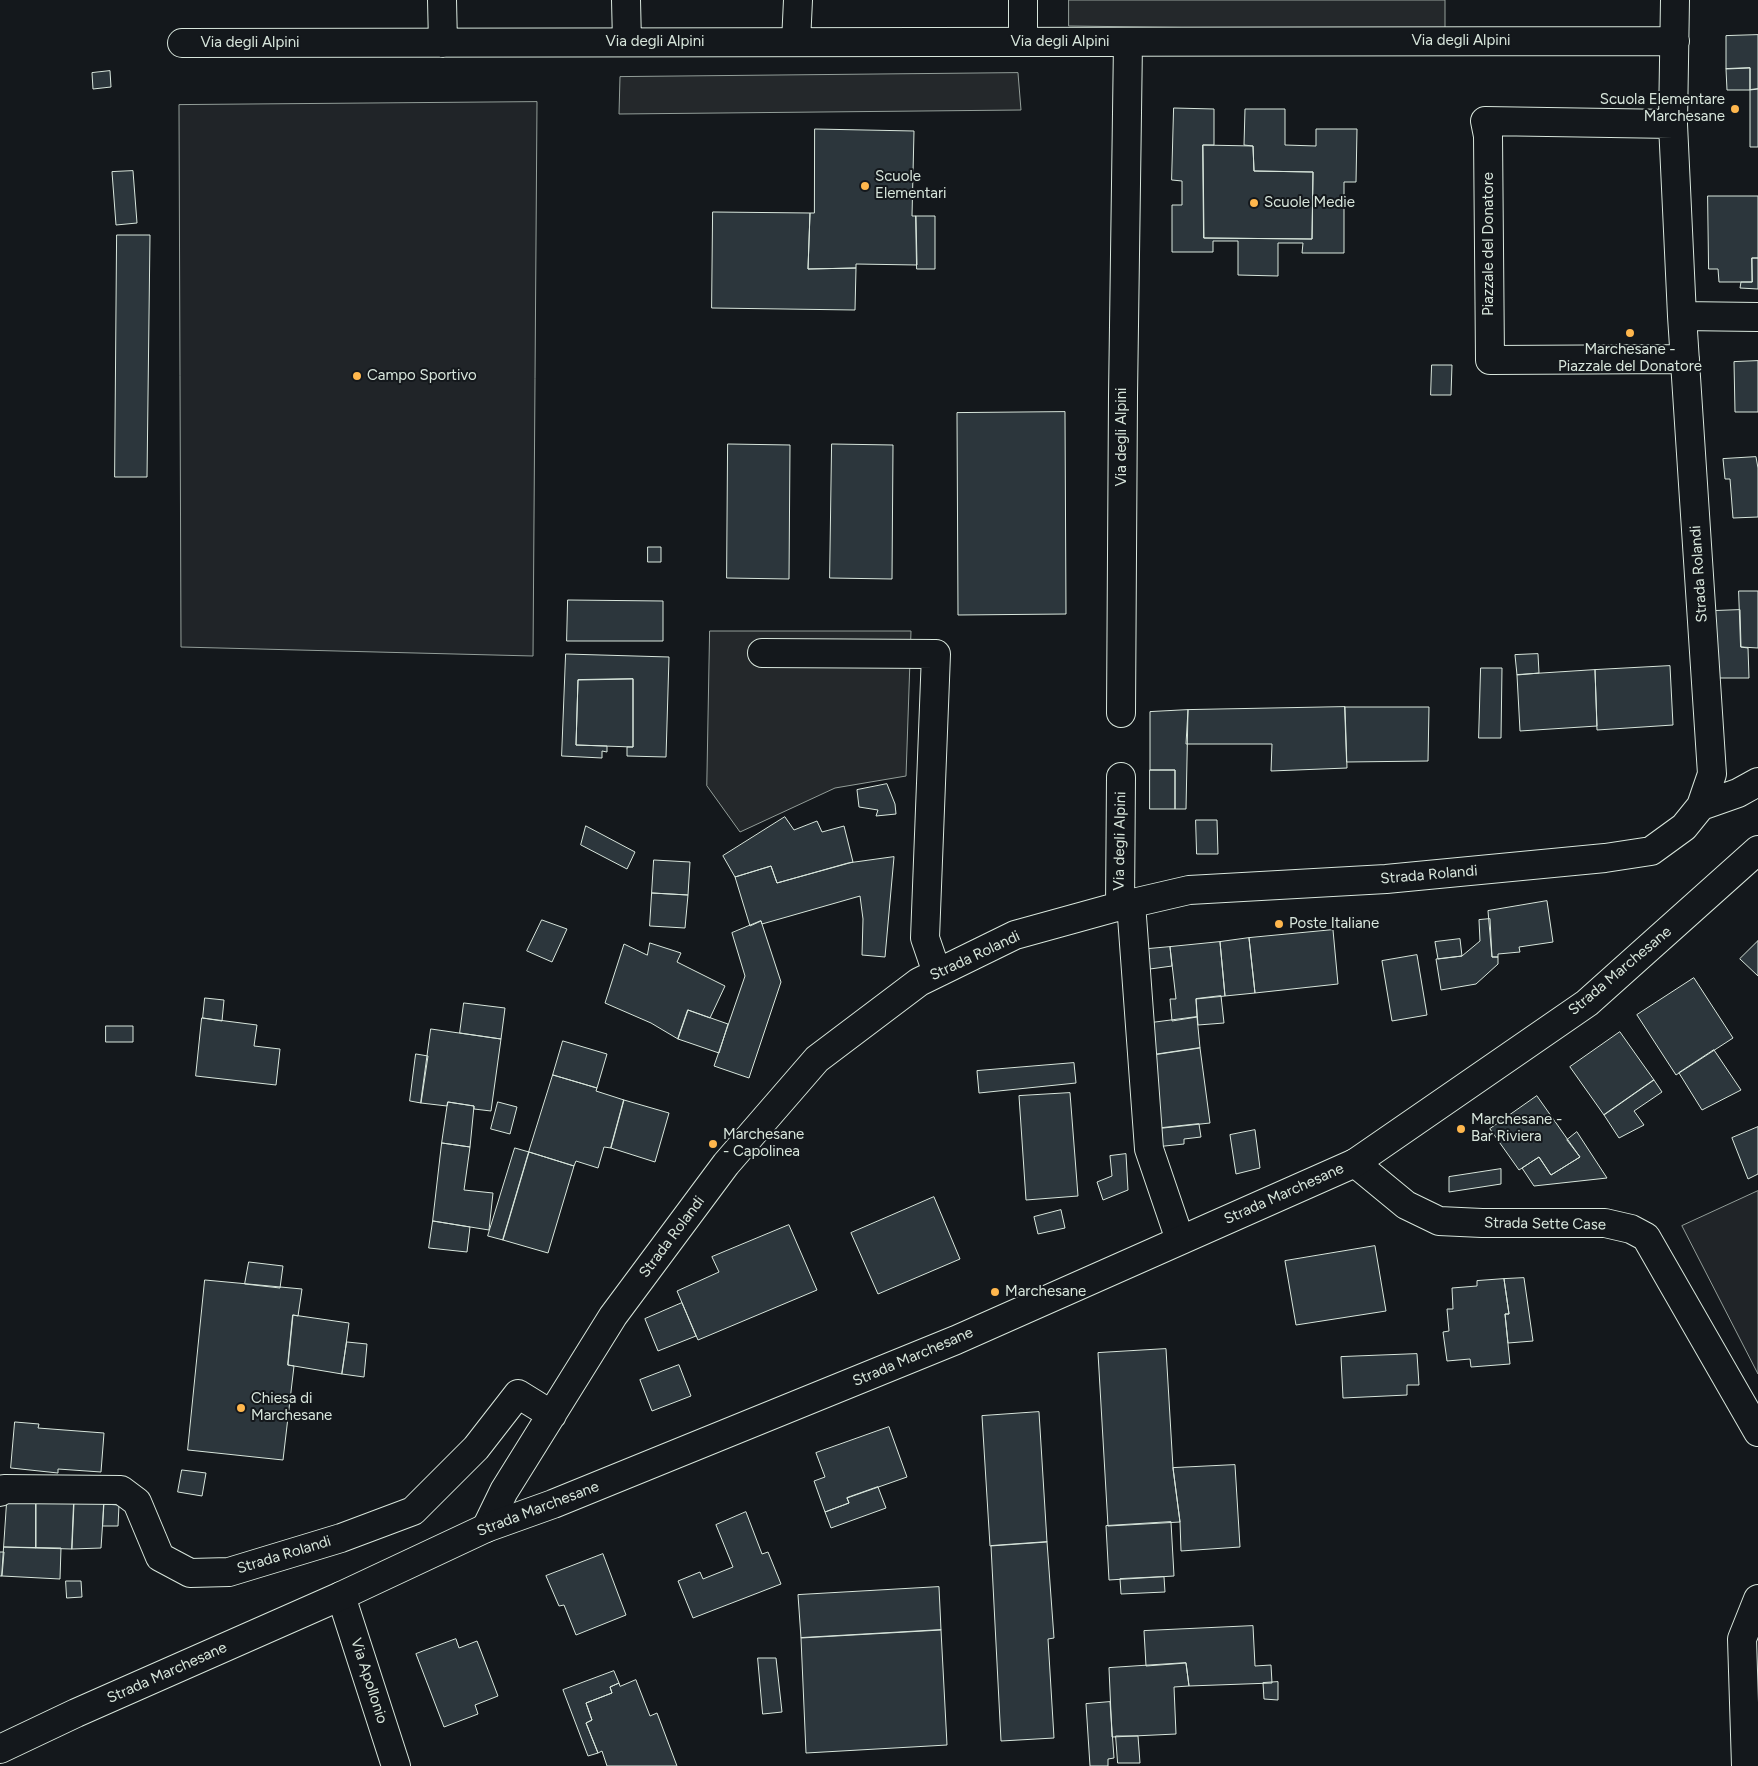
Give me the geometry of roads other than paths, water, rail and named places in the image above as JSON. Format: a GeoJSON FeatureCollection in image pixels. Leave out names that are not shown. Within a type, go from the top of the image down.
{"type":"FeatureCollection","features":[{"type":"Feature","properties":{"kind":"street"},"geometry":{"type":"LineString","coordinates":[[442,0],[442,43]]}},
{"type":"Feature","properties":{"kind":"street"},"geometry":{"type":"LineString","coordinates":[[626,0],[627,42]]}},
{"type":"Feature","properties":{"kind":"street"},"geometry":{"type":"LineString","coordinates":[[796,42],[798,0]]}},
{"type":"Feature","properties":{"kind":"street"},"geometry":{"type":"LineString","coordinates":[[1023,0],[1023,42]]}},
{"type":"Feature","properties":{"kind":"street","name":"Strada Rolandi"},"geometry":{"type":"LineString","coordinates":[[486,1528],[504,1492],[613,1316],[726,1164],[817,1059],[919,982],[1015,935],[1125,904],[1189,890],[1386,879],[1605,858],[1651,851],[1684,827],[1701,806],[1712,774],[1682,316],[1672,124],[1675,0]]}},
{"type":"Feature","properties":{"kind":"street","name":"Via degli Alpini"},"geometry":{"type":"LineString","coordinates":[[182,43],[1675,41]]}},
{"type":"Feature","properties":{"kind":"street","name":"Via degli Alpini"},"geometry":{"type":"LineString","coordinates":[[1121,713],[1124,271],[1128,42]]}},
{"type":"Feature","properties":{"kind":"street","name":"Piazzale del Donatore"},"geometry":{"type":"LineString","coordinates":[[1672,124],[1486,122],[1488,136],[1490,360],[1685,359]]}},
{"type":"Feature","properties":{"kind":"street"},"geometry":{"type":"LineString","coordinates":[[1682,316],[1758,317]]}},
{"type":"Feature","properties":{"kind":"street"},"geometry":{"type":"LineString","coordinates":[[762,653],[936,654],[924,938],[937,973]]}},
{"type":"Feature","properties":{"kind":"street","name":"Via degli Alpini"},"geometry":{"type":"LineString","coordinates":[[1121,776],[1125,904],[1149,1149],[1180,1240]]}},
{"type":"Feature","properties":{"kind":"street"},"geometry":{"type":"LineString","coordinates":[[1701,806],[1738,793],[1758,782]]}},
{"type":"Feature","properties":{"kind":"street","name":"Strada Marchesane"},"geometry":{"type":"LineString","coordinates":[[0,1749],[76,1713],[341,1596],[486,1528],[553,1504],[956,1340],[1355,1163],[1587,1003],[1758,850]]}},
{"type":"Feature","properties":{"kind":"street","name":"Strada Sette Case"},"geometry":{"type":"LineString","coordinates":[[1355,1163],[1406,1205],[1439,1221],[1605,1223],[1631,1228],[1646,1237],[1758,1432]]}},
{"type":"Feature","properties":{"kind":"street","name":"Strada Rolandi"},"geometry":{"type":"LineString","coordinates":[[0,1492],[4,1489],[121,1490],[136,1502],[160,1557],[190,1573],[229,1572],[341,1538],[413,1511],[476,1448],[518,1394],[552,1416]]}},
{"type":"Feature","properties":{"kind":"street","name":"Via Apollonio"},"geometry":{"type":"LineString","coordinates":[[341,1596],[396,1766]]}},
{"type":"Feature","properties":{"kind":"street"},"geometry":{"type":"LineString","coordinates":[[1746,1766],[1742,1639],[1758,1599]]}},
{"type":"Feature","properties":{"kind":"place","name":"Scuola Elementare Marchesane"},"geometry":{"type":"Point","coordinates":[1735,109]}},
{"type":"Feature","properties":{"kind":"place","name":"Scuole Elementari"},"geometry":{"type":"Point","coordinates":[865,186]}},
{"type":"Feature","properties":{"kind":"place","name":"Scuole Medie"},"geometry":{"type":"Point","coordinates":[1254,203]}},
{"type":"Feature","properties":{"kind":"place","name":"Marchesane - Piazzale del Donatore"},"geometry":{"type":"Point","coordinates":[1630,333]}},
{"type":"Feature","properties":{"kind":"place","name":"Campo Sportivo"},"geometry":{"type":"Point","coordinates":[357,376]}},
{"type":"Feature","properties":{"kind":"place","name":"Poste Italiane"},"geometry":{"type":"Point","coordinates":[1279,924]}},
{"type":"Feature","properties":{"kind":"place","name":"Marchesane - Bar Riviera"},"geometry":{"type":"Point","coordinates":[1461,1129]}},
{"type":"Feature","properties":{"kind":"place","name":"Marchesane - Capolinea"},"geometry":{"type":"Point","coordinates":[713,1144]}},
{"type":"Feature","properties":{"kind":"place","name":"Marchesane"},"geometry":{"type":"Point","coordinates":[995,1292]}},
{"type":"Feature","properties":{"kind":"place","name":"Chiesa di Marchesane"},"geometry":{"type":"Point","coordinates":[241,1408]}}]}
